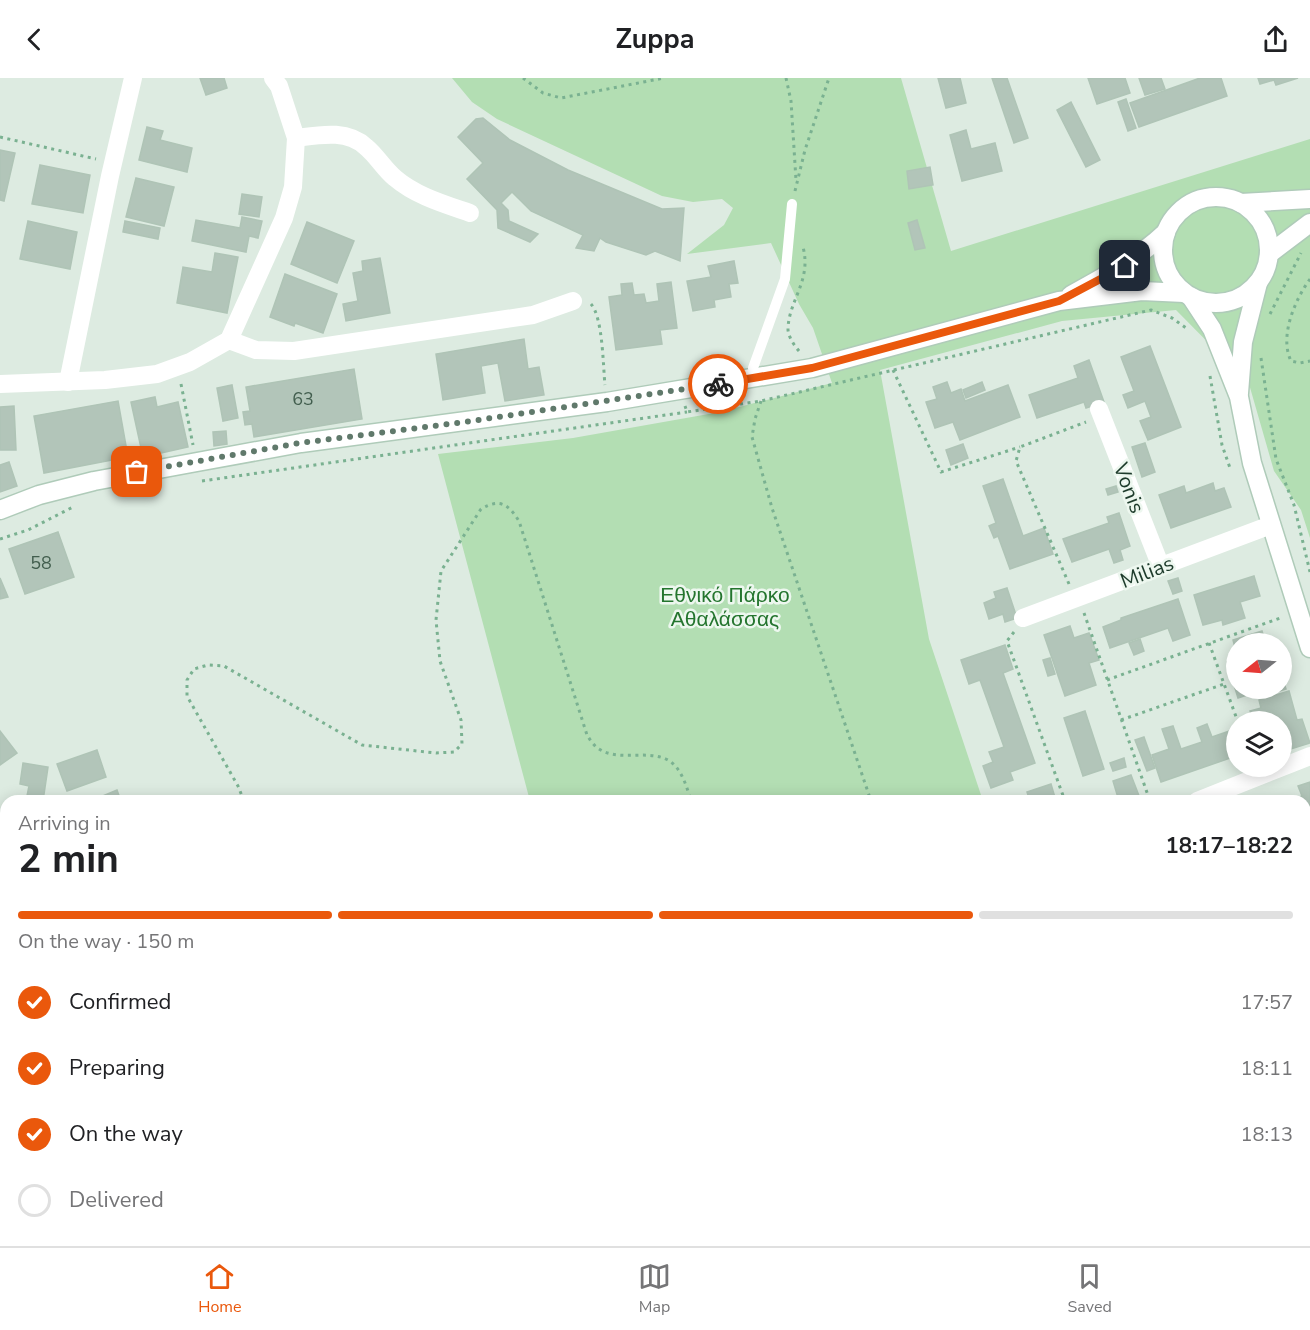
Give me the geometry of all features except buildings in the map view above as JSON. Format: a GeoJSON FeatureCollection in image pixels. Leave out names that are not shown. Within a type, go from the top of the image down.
{"type":"FeatureCollection","features":[{"type":"Feature","properties":{"kind":"main road"},"geometry":{"type":"LineString","coordinates":[[68,382],[133,78]]}},
{"type":"Feature","properties":{"kind":"main road"},"geometry":{"type":"LineString","coordinates":[[0,384],[68,382],[157,374],[200,356],[229,340],[284,218],[294,187],[296,138],[279,86],[273,78]]}},
{"type":"Feature","properties":{"kind":"main road"},"geometry":{"type":"LineString","coordinates":[[296,138],[331,134],[352,137],[365,145],[395,178],[425,197],[470,213]]}},
{"type":"Feature","properties":{"kind":"main road"},"geometry":{"type":"LineString","coordinates":[[1239,397],[1243,342],[1258,283],[1269,254],[1268,239],[1262,224],[1253,212],[1241,203],[1216,197],[1203,198],[1191,203],[1172,220],[1166,232],[1163,251],[1167,270],[1212,329],[1239,397],[1252,463],[1310,648]]}},
{"type":"Feature","properties":{"kind":"main road"},"geometry":{"type":"LineString","coordinates":[[1241,203],[1310,199]]}},
{"type":"Feature","properties":{"kind":"main road"},"geometry":{"type":"LineString","coordinates":[[1269,254],[1310,224]]}},
{"type":"Feature","properties":{"kind":"main road"},"geometry":{"type":"LineString","coordinates":[[1059,301],[1125,266],[1166,232]]}},
{"type":"Feature","properties":{"kind":"main road"},"geometry":{"type":"LineString","coordinates":[[0,510],[39,495],[94,481],[300,443],[607,402],[812,368],[1059,301],[1142,291],[1188,295],[1205,302],[1227,302],[1247,293],[1258,283]]}},
{"type":"Feature","properties":{"kind":"main road"},"geometry":{"type":"LineString","coordinates":[[229,340],[256,350],[294,351],[533,315],[573,301]]}},
{"type":"Feature","properties":{"kind":"main road","name":"Vonis"},"geometry":{"type":"LineString","coordinates":[[1099,409],[1161,567]]}},
{"type":"Feature","properties":{"kind":"main road","name":"Milias"},"geometry":{"type":"LineString","coordinates":[[1023,618],[1271,525]]}},
{"type":"Feature","properties":{"kind":"main road"},"geometry":{"type":"LineString","coordinates":[[1227,795],[1310,756]]}},
{"type":"Feature","properties":{"kind":"lane"},"geometry":{"type":"LineString","coordinates":[[754,378],[753,368],[784,279],[792,204]]}},
{"type":"Feature","properties":{"kind":"path"},"geometry":{"type":"LineString","coordinates":[[523,78],[543,93],[561,98],[664,78]]}},
{"type":"Feature","properties":{"kind":"path"},"geometry":{"type":"LineString","coordinates":[[786,78],[791,101],[797,184]]}},
{"type":"Feature","properties":{"kind":"path"},"geometry":{"type":"LineString","coordinates":[[0,137],[113,163]]}},
{"type":"Feature","properties":{"kind":"path"},"geometry":{"type":"LineString","coordinates":[[1267,321],[1284,284],[1306,248]]}},
{"type":"Feature","properties":{"kind":"path"},"geometry":{"type":"LineString","coordinates":[[1310,279],[1299,295],[1290,321],[1288,339],[1288,354],[1292,361],[1300,363],[1310,361]]}},
{"type":"Feature","properties":{"kind":"path"},"geometry":{"type":"LineString","coordinates":[[573,301],[586,300],[594,307],[599,324],[607,402]]}},
{"type":"Feature","properties":{"kind":"path"},"geometry":{"type":"LineString","coordinates":[[198,482],[761,401],[1151,310],[1172,318],[1194,336]]}},
{"type":"Feature","properties":{"kind":"path"},"geometry":{"type":"LineString","coordinates":[[1261,356],[1276,459],[1294,505],[1310,572]]}},
{"type":"Feature","properties":{"kind":"path"},"geometry":{"type":"LineString","coordinates":[[177,366],[197,462]]}},
{"type":"Feature","properties":{"kind":"path"},"geometry":{"type":"LineString","coordinates":[[893,370],[941,472],[1020,447]]}},
{"type":"Feature","properties":{"kind":"path"},"geometry":{"type":"LineString","coordinates":[[1209,372],[1222,446],[1230,468]]}},
{"type":"Feature","properties":{"kind":"path"},"geometry":{"type":"LineString","coordinates":[[679,390],[687,412]]}},
{"type":"Feature","properties":{"kind":"path"},"geometry":{"type":"LineString","coordinates":[[761,401],[752,437],[772,508],[869,795]]}},
{"type":"Feature","properties":{"kind":"path"},"geometry":{"type":"LineString","coordinates":[[242,795],[187,696],[187,680],[194,669],[208,665],[224,666],[362,745],[436,753],[454,752],[462,744],[461,720],[441,661],[437,630],[441,571],[481,509],[502,503],[511,508],[519,521],[587,735],[597,748],[609,754],[648,755],[669,761],[683,776],[689,795]]}},
{"type":"Feature","properties":{"kind":"path"},"geometry":{"type":"LineString","coordinates":[[0,539],[28,530],[75,506]]}},
{"type":"Feature","properties":{"kind":"path"},"geometry":{"type":"LineString","coordinates":[[1107,680],[1298,611]]}},
{"type":"Feature","properties":{"kind":"path"},"geometry":{"type":"LineString","coordinates":[[1023,618],[1007,641],[1063,795]]}},
{"type":"Feature","properties":{"kind":"path"},"geometry":{"type":"LineString","coordinates":[[1209,643],[1234,711]]}},
{"type":"Feature","properties":{"kind":"path"},"geometry":{"type":"LineString","coordinates":[[1121,720],[1224,684]]}},
{"type":"Feature","properties":{"kind":"green space","name":"Εθνικό Πάρκο Αθαλάσσας"},"geometry":{"type":"Polygon","coordinates":[[[452,78],[901,78],[951,251],[1310,139],[1310,538],[1301,510],[1274,471],[1249,384],[1176,310],[1062,321],[880,370],[929,639],[981,795],[528,795],[438,454],[573,438],[720,412],[832,383],[813,328],[799,304],[771,243],[687,254],[724,225],[733,208],[722,199],[693,202],[662,196],[497,119],[472,102],[452,78]]]}},
{"type":"Feature","properties":{"kind":"way so far"},"geometry":{"type":"LineString","coordinates":[[137,472],[300,443],[607,402],[718,384]]}},
{"type":"Feature","properties":{"kind":"route"},"geometry":{"type":"LineString","coordinates":[[718,384],[812,368],[1059,301],[1125,266]]}}]}
